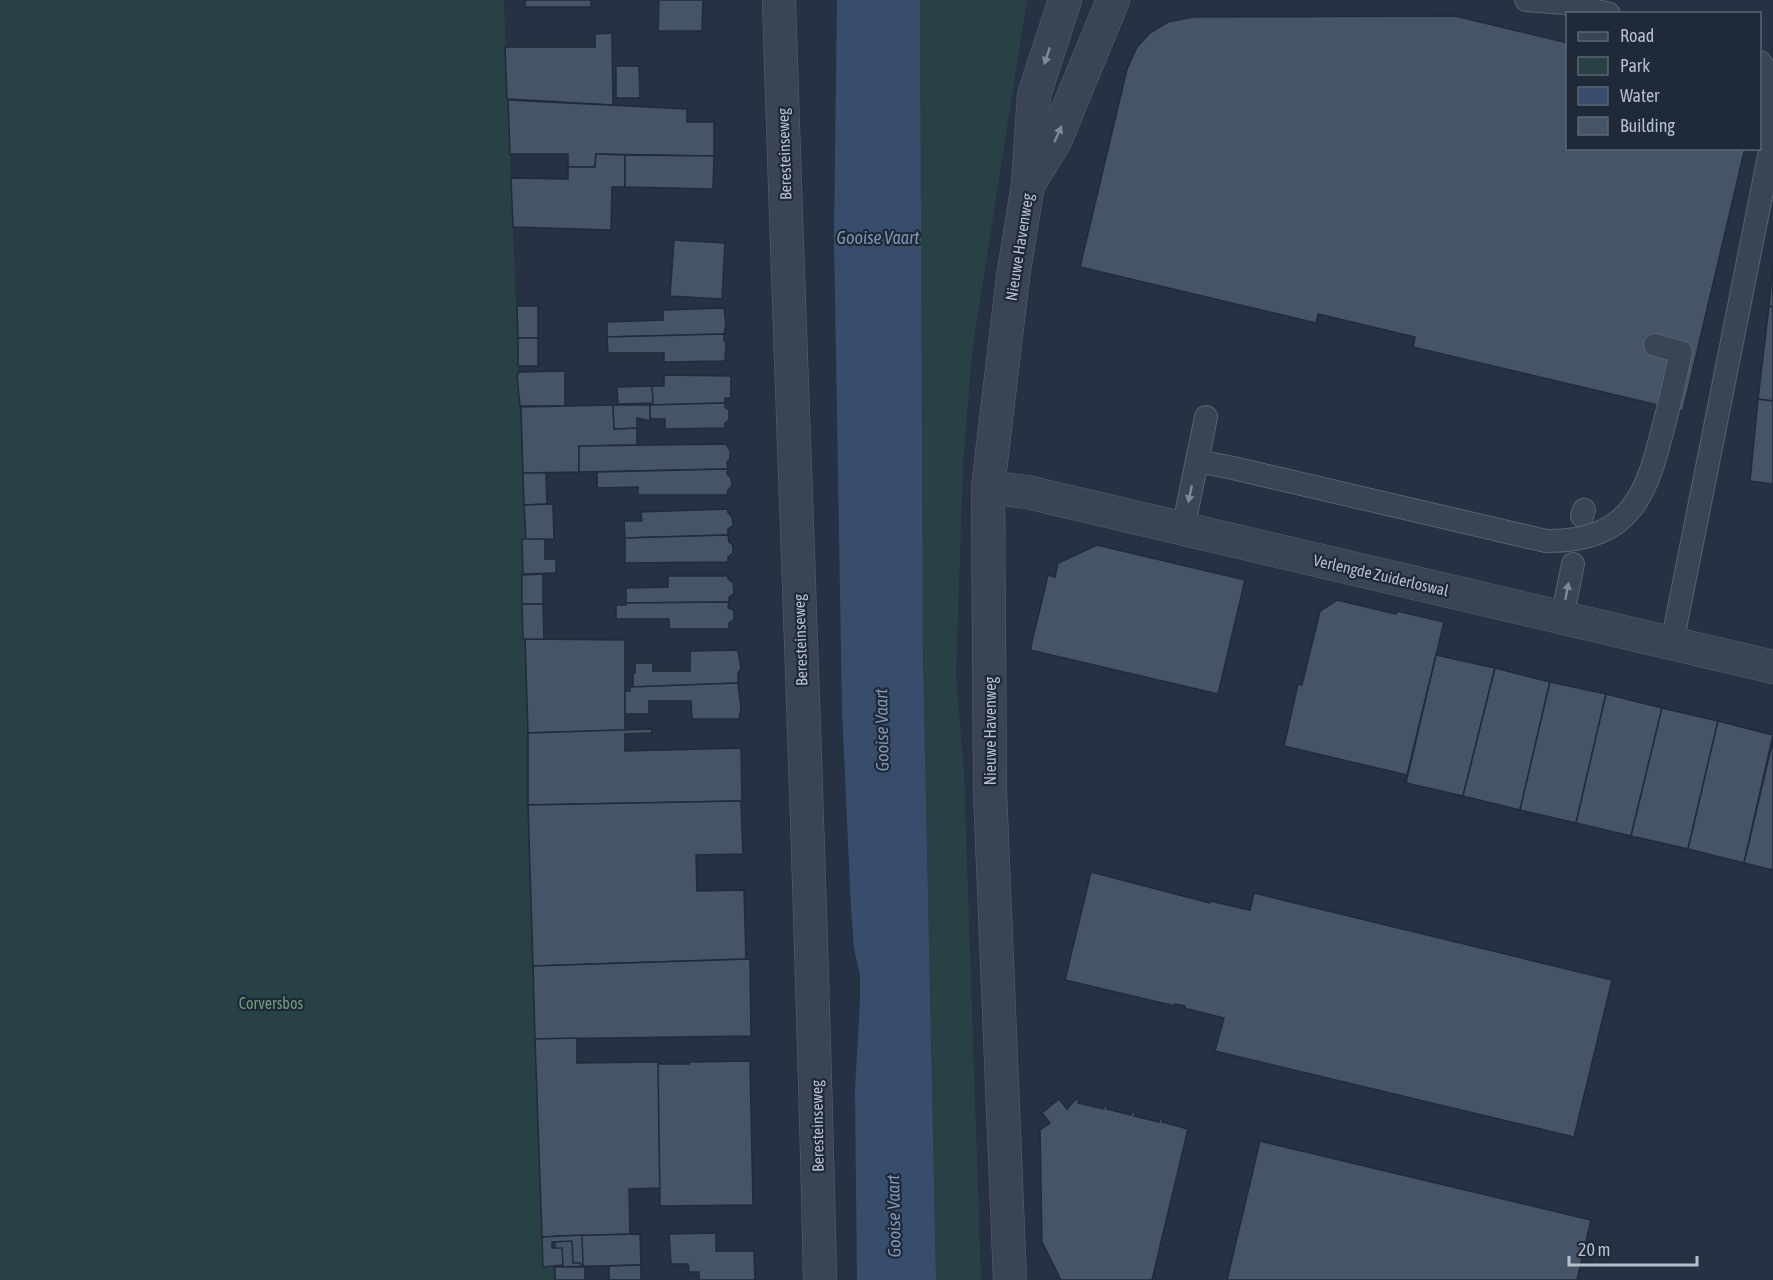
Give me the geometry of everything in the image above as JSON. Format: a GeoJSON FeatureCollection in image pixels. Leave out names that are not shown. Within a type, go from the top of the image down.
{"type":"FeatureCollection","features":[{"type":"Feature","properties":{"kind":"street","name":"Beresteinseweg"},"geometry":{"type":"LineString","coordinates":[[779,0],[796,550],[813,953],[820,1280]]}},
{"type":"Feature","properties":{"kind":"street","name":"Nieuwe Havenweg"},"geometry":{"type":"LineString","coordinates":[[1010,1280],[990,791],[988,487],[1013,277],[1028,184],[1034,95],[1065,0]]}},
{"type":"Feature","properties":{"kind":"street","name":"Nieuwe Havenweg"},"geometry":{"type":"LineString","coordinates":[[1028,184],[1055,141],[1113,0]]}},
{"type":"Feature","properties":{"kind":"street","name":"Verlengde Zuiderloswal"},"geometry":{"type":"LineString","coordinates":[[988,487],[1027,492],[1773,667]]}},
{"type":"Feature","properties":{"kind":"lane"},"geometry":{"type":"LineString","coordinates":[[1526,0],[1564,3],[1601,12]]}},
{"type":"Feature","properties":{"kind":"lane"},"geometry":{"type":"LineString","coordinates":[[1672,643],[1772,141],[1766,71],[1761,64]]}},
{"type":"Feature","properties":{"kind":"lane"},"geometry":{"type":"LineString","coordinates":[[1197,461],[1546,541],[1569,541],[1591,537],[1612,527],[1626,515],[1638,501],[1647,484],[1681,352],[1655,345]]}},
{"type":"Feature","properties":{"kind":"lane"},"geometry":{"type":"LineString","coordinates":[[1183,529],[1206,417]]}},
{"type":"Feature","properties":{"kind":"lane"},"geometry":{"type":"LineString","coordinates":[[1562,618],[1573,564]]}},
{"type":"Feature","properties":{"kind":"green space","name":"Corversbos"},"geometry":{"type":"Polygon","coordinates":[[[0,0],[504,0],[554,1280],[0,1280],[0,0]]]}},
{"type":"Feature","properties":{"kind":"green space"},"geometry":{"type":"Polygon","coordinates":[[[920,0],[1027,0],[972,352],[963,466],[956,675],[964,772],[981,1280],[936,1280],[923,657],[920,0]]]}},
{"type":"Feature","properties":{"kind":"water","name":"Gooise Vaart"},"geometry":{"type":"Polygon","coordinates":[[[837,0],[920,0],[923,657],[936,1280],[857,1280],[855,1091],[860,976],[854,948],[851,908],[842,709],[834,238],[837,0]]]}},
{"type":"Feature","properties":{"kind":"building"},"geometry":{"type":"Polygon","coordinates":[[[525,0],[591,0],[591,7],[525,7],[525,0]]]}},
{"type":"Feature","properties":{"kind":"building"},"geometry":{"type":"Polygon","coordinates":[[[659,0],[703,0],[702,31],[658,31],[659,0]]]}},
{"type":"Feature","properties":{"kind":"building"},"geometry":{"type":"Polygon","coordinates":[[[1455,16],[1566,43],[1566,150],[1745,150],[1683,411],[1413,347],[1415,337],[1318,314],[1316,323],[1080,267],[1127,69],[1137,47],[1151,32],[1168,22],[1193,17],[1455,16]]]}},
{"type":"Feature","properties":{"kind":"building"},"geometry":{"type":"Polygon","coordinates":[[[612,33],[613,105],[507,99],[505,47],[595,47],[595,34],[612,33]]]}},
{"type":"Feature","properties":{"kind":"building"},"geometry":{"type":"Polygon","coordinates":[[[616,66],[639,66],[640,98],[616,98],[616,66]]]}},
{"type":"Feature","properties":{"kind":"building"},"geometry":{"type":"Polygon","coordinates":[[[508,100],[687,109],[687,122],[714,122],[714,156],[596,154],[595,167],[568,167],[568,154],[510,154],[508,100]]]}},
{"type":"Feature","properties":{"kind":"building"},"geometry":{"type":"Polygon","coordinates":[[[596,154],[625,155],[625,187],[612,187],[611,230],[513,227],[511,178],[568,179],[568,167],[595,167],[596,154]]]}},
{"type":"Feature","properties":{"kind":"building"},"geometry":{"type":"Polygon","coordinates":[[[625,155],[714,156],[713,189],[625,187],[625,155]]]}},
{"type":"Feature","properties":{"kind":"building"},"geometry":{"type":"Polygon","coordinates":[[[674,240],[725,243],[722,299],[670,296],[674,240]]]}},
{"type":"Feature","properties":{"kind":"building"},"geometry":{"type":"Polygon","coordinates":[[[1773,265],[1773,307],[1769,306],[1773,265]]]}},
{"type":"Feature","properties":{"kind":"building"},"geometry":{"type":"Polygon","coordinates":[[[517,306],[538,306],[538,338],[518,338],[517,306]]]}},
{"type":"Feature","properties":{"kind":"building"},"geometry":{"type":"Polygon","coordinates":[[[1769,306],[1773,307],[1773,401],[1758,399],[1769,306]]]}},
{"type":"Feature","properties":{"kind":"building"},"geometry":{"type":"Polygon","coordinates":[[[724,308],[726,325],[724,334],[607,337],[607,322],[663,320],[663,310],[724,308]]]}},
{"type":"Feature","properties":{"kind":"building"},"geometry":{"type":"Polygon","coordinates":[[[724,334],[725,361],[664,362],[664,353],[608,353],[607,337],[724,334]]]}},
{"type":"Feature","properties":{"kind":"building"},"geometry":{"type":"Polygon","coordinates":[[[518,338],[538,338],[538,366],[518,366],[518,338]]]}},
{"type":"Feature","properties":{"kind":"building"},"geometry":{"type":"Polygon","coordinates":[[[565,371],[565,406],[520,406],[517,376],[519,372],[565,371]]]}},
{"type":"Feature","properties":{"kind":"building"},"geometry":{"type":"Polygon","coordinates":[[[664,375],[731,376],[731,398],[725,398],[725,403],[652,405],[652,386],[664,386],[664,375]]]}},
{"type":"Feature","properties":{"kind":"building"},"geometry":{"type":"Polygon","coordinates":[[[652,386],[653,403],[618,404],[617,387],[652,386]]]}},
{"type":"Feature","properties":{"kind":"building"},"geometry":{"type":"Polygon","coordinates":[[[1758,399],[1773,401],[1773,484],[1750,481],[1758,399]]]}},
{"type":"Feature","properties":{"kind":"building"},"geometry":{"type":"Polygon","coordinates":[[[725,403],[725,407],[729,410],[729,420],[725,423],[725,428],[665,429],[665,419],[650,419],[650,405],[725,403]]]}},
{"type":"Feature","properties":{"kind":"building"},"geometry":{"type":"Polygon","coordinates":[[[613,405],[614,429],[637,428],[637,445],[579,446],[579,472],[523,473],[521,407],[613,405]]]}},
{"type":"Feature","properties":{"kind":"building"},"geometry":{"type":"Polygon","coordinates":[[[613,405],[650,405],[650,421],[637,418],[637,428],[614,429],[613,405]]]}},
{"type":"Feature","properties":{"kind":"building"},"geometry":{"type":"Polygon","coordinates":[[[726,444],[730,451],[728,469],[579,472],[579,446],[726,444]]]}},
{"type":"Feature","properties":{"kind":"building"},"geometry":{"type":"Polygon","coordinates":[[[728,469],[727,474],[731,478],[732,486],[727,495],[638,495],[638,487],[597,488],[597,472],[728,469]]]}},
{"type":"Feature","properties":{"kind":"building"},"geometry":{"type":"Polygon","coordinates":[[[523,473],[546,473],[547,504],[524,505],[523,473]]]}},
{"type":"Feature","properties":{"kind":"building"},"geometry":{"type":"Polygon","coordinates":[[[553,504],[554,539],[526,540],[524,505],[553,504]]]}},
{"type":"Feature","properties":{"kind":"building"},"geometry":{"type":"Polygon","coordinates":[[[728,509],[733,526],[728,529],[728,535],[625,538],[624,521],[642,521],[641,512],[728,509]]]}},
{"type":"Feature","properties":{"kind":"building"},"geometry":{"type":"Polygon","coordinates":[[[728,535],[729,542],[733,545],[733,553],[728,557],[728,562],[625,563],[625,538],[728,535]]]}},
{"type":"Feature","properties":{"kind":"building"},"geometry":{"type":"Polygon","coordinates":[[[522,539],[545,539],[545,559],[556,559],[556,573],[523,574],[522,539]]]}},
{"type":"Feature","properties":{"kind":"building"},"geometry":{"type":"Polygon","coordinates":[[[1097,545],[1245,580],[1218,694],[1030,650],[1048,575],[1055,577],[1058,563],[1097,545]]]}},
{"type":"Feature","properties":{"kind":"building"},"geometry":{"type":"Polygon","coordinates":[[[543,574],[543,604],[522,604],[522,575],[543,574]]]}},
{"type":"Feature","properties":{"kind":"building"},"geometry":{"type":"Polygon","coordinates":[[[668,576],[728,576],[728,579],[733,582],[734,594],[729,597],[729,602],[626,603],[626,588],[668,587],[668,576]]]}},
{"type":"Feature","properties":{"kind":"building"},"geometry":{"type":"Polygon","coordinates":[[[1337,600],[1396,614],[1397,611],[1444,622],[1407,775],[1284,746],[1298,684],[1302,685],[1320,611],[1337,600]]]}},
{"type":"Feature","properties":{"kind":"building"},"geometry":{"type":"Polygon","coordinates":[[[729,602],[728,608],[734,610],[734,620],[729,623],[729,629],[669,629],[669,619],[616,619],[616,605],[626,605],[626,603],[729,602]]]}},
{"type":"Feature","properties":{"kind":"building"},"geometry":{"type":"Polygon","coordinates":[[[522,604],[543,604],[544,640],[523,640],[522,604]]]}},
{"type":"Feature","properties":{"kind":"building"},"geometry":{"type":"Polygon","coordinates":[[[525,639],[625,640],[625,730],[528,733],[525,639]]]}},
{"type":"Feature","properties":{"kind":"building"},"geometry":{"type":"Polygon","coordinates":[[[738,650],[741,669],[738,673],[738,683],[633,687],[635,663],[653,663],[653,671],[690,671],[690,651],[738,650]]]}},
{"type":"Feature","properties":{"kind":"building"},"geometry":{"type":"Polygon","coordinates":[[[1436,655],[1495,668],[1463,796],[1406,783],[1436,655]]]}},
{"type":"Feature","properties":{"kind":"building"},"geometry":{"type":"Polygon","coordinates":[[[1495,668],[1550,682],[1520,810],[1463,796],[1495,668]]]}},
{"type":"Feature","properties":{"kind":"building"},"geometry":{"type":"Polygon","coordinates":[[[1550,682],[1606,694],[1576,823],[1520,810],[1550,682]]]}},
{"type":"Feature","properties":{"kind":"building"},"geometry":{"type":"Polygon","coordinates":[[[738,683],[741,709],[739,719],[692,719],[691,701],[649,701],[649,714],[625,714],[625,691],[630,691],[630,687],[738,683]]]}},
{"type":"Feature","properties":{"kind":"building"},"geometry":{"type":"Polygon","coordinates":[[[1606,694],[1662,708],[1631,836],[1576,823],[1606,694]]]}},
{"type":"Feature","properties":{"kind":"building"},"geometry":{"type":"Polygon","coordinates":[[[1662,708],[1718,721],[1688,849],[1631,836],[1662,708]]]}},
{"type":"Feature","properties":{"kind":"building"},"geometry":{"type":"Polygon","coordinates":[[[1718,721],[1773,735],[1744,863],[1688,849],[1718,721]]]}},
{"type":"Feature","properties":{"kind":"building"},"geometry":{"type":"Polygon","coordinates":[[[652,729],[652,733],[625,734],[625,751],[741,748],[742,801],[528,805],[528,733],[652,729]]]}},
{"type":"Feature","properties":{"kind":"building"},"geometry":{"type":"Polygon","coordinates":[[[1773,740],[1773,870],[1744,863],[1773,740]]]}},
{"type":"Feature","properties":{"kind":"building"},"geometry":{"type":"Polygon","coordinates":[[[741,801],[743,854],[696,855],[697,891],[744,890],[746,959],[533,966],[528,805],[741,801]]]}},
{"type":"Feature","properties":{"kind":"building"},"geometry":{"type":"Polygon","coordinates":[[[1091,872],[1210,903],[1210,901],[1250,910],[1254,893],[1612,980],[1574,1137],[1215,1051],[1224,1018],[1184,1008],[1185,1006],[1175,1004],[1175,1006],[1065,980],[1091,872]]]}},
{"type":"Feature","properties":{"kind":"building"},"geometry":{"type":"Polygon","coordinates":[[[750,959],[751,1036],[535,1039],[533,966],[750,959]]]}},
{"type":"Feature","properties":{"kind":"building"},"geometry":{"type":"Polygon","coordinates":[[[577,1038],[577,1063],[659,1062],[660,1188],[629,1189],[630,1234],[542,1237],[535,1039],[577,1038]]]}},
{"type":"Feature","properties":{"kind":"building"},"geometry":{"type":"Polygon","coordinates":[[[750,1061],[753,1205],[660,1206],[658,1064],[750,1061]]]}},
{"type":"Feature","properties":{"kind":"building"},"geometry":{"type":"Polygon","coordinates":[[[1059,1099],[1067,1109],[1076,1099],[1079,1100],[1078,1103],[1104,1109],[1104,1106],[1108,1106],[1107,1109],[1131,1115],[1132,1112],[1135,1113],[1134,1116],[1159,1122],[1160,1118],[1163,1119],[1162,1122],[1188,1129],[1152,1280],[1061,1280],[1042,1242],[1040,1130],[1050,1123],[1042,1113],[1059,1099]]]}},
{"type":"Feature","properties":{"kind":"building"},"geometry":{"type":"Polygon","coordinates":[[[1260,1141],[1591,1220],[1577,1280],[1227,1280],[1260,1141]]]}},
{"type":"Feature","properties":{"kind":"building"},"geometry":{"type":"Polygon","coordinates":[[[716,1233],[716,1251],[754,1251],[755,1280],[699,1280],[699,1272],[689,1272],[688,1264],[671,1264],[669,1234],[716,1233]]]}},
{"type":"Feature","properties":{"kind":"building"},"geometry":{"type":"Polygon","coordinates":[[[640,1234],[641,1265],[555,1267],[555,1236],[640,1234]]]}},
{"type":"Feature","properties":{"kind":"building"},"geometry":{"type":"Polygon","coordinates":[[[582,1235],[583,1266],[580,1263],[573,1263],[572,1241],[552,1242],[552,1248],[562,1248],[563,1265],[543,1267],[542,1237],[582,1235]]]}},
{"type":"Feature","properties":{"kind":"building"},"geometry":{"type":"Polygon","coordinates":[[[641,1265],[641,1280],[609,1280],[609,1266],[641,1265]]]}},
{"type":"Feature","properties":{"kind":"building"},"geometry":{"type":"Polygon","coordinates":[[[555,1267],[585,1267],[585,1280],[555,1280],[555,1267]]]}}]}
